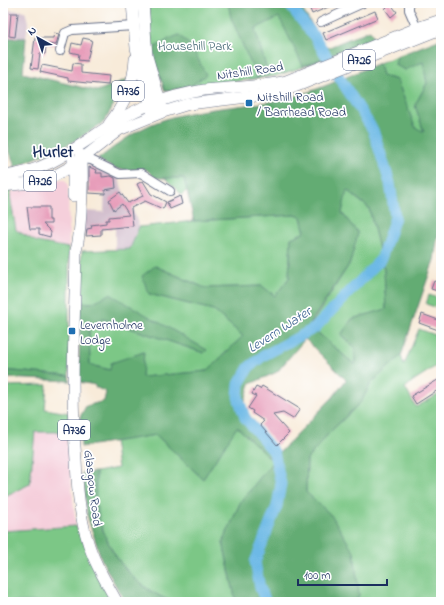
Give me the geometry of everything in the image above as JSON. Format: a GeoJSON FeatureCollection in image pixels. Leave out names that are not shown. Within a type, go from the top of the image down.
{"type":"FeatureCollection","features":[{"type":"Feature","properties":{"kind":"main road","name":"A736"},"geometry":{"type":"LineString","coordinates":[[105,129],[119,109],[128,92],[135,67],[136,48],[132,3]]}},
{"type":"Feature","properties":{"kind":"main road","name":"A736"},"geometry":{"type":"LineString","coordinates":[[143,3],[143,59],[156,108]]}},
{"type":"Feature","properties":{"kind":"main road","name":"Nitshill Road"},"geometry":{"type":"LineString","coordinates":[[156,108],[204,90],[305,79],[418,32],[441,20]]}},
{"type":"Feature","properties":{"kind":"main road","name":"Nitshill Road"},"geometry":{"type":"LineString","coordinates":[[418,32],[441,29]]}},
{"type":"Feature","properties":{"kind":"main road","name":"A736"},"geometry":{"type":"LineString","coordinates":[[136,48],[143,59]]}},
{"type":"Feature","properties":{"kind":"main road","name":"A726"},"geometry":{"type":"LineString","coordinates":[[3,176],[37,169],[76,156],[105,129],[156,108]]}},
{"type":"Feature","properties":{"kind":"main road","name":"A726"},"geometry":{"type":"LineString","coordinates":[[3,186],[41,180],[76,156],[156,108]]}},
{"type":"Feature","properties":{"kind":"main road","name":"Glasgow Road"},"geometry":{"type":"LineString","coordinates":[[76,156],[80,240],[76,250],[73,384],[77,486],[87,540],[97,565],[117,602]]}},
{"type":"Feature","properties":{"kind":"street"},"geometry":{"type":"LineString","coordinates":[[321,22],[352,6],[363,3]]}},
{"type":"Feature","properties":{"kind":"street"},"geometry":{"type":"LineString","coordinates":[[409,3],[409,10],[418,32]]}},
{"type":"Feature","properties":{"kind":"street"},"geometry":{"type":"LineString","coordinates":[[60,51],[65,33],[72,30],[134,26]]}},
{"type":"Feature","properties":{"kind":"street"},"geometry":{"type":"LineString","coordinates":[[76,156],[91,160],[120,174],[141,173],[170,191]]}},
{"type":"Feature","properties":{"kind":"shaded area"},"geometry":{"type":"Polygon","coordinates":[[[6,10],[25,11],[28,22],[26,38],[6,38],[6,10]]]}},
{"type":"Feature","properties":{"kind":"shaded area"},"geometry":{"type":"Polygon","coordinates":[[[91,163],[118,175],[122,189],[132,207],[139,227],[130,249],[115,249],[115,228],[83,233],[83,211],[104,212],[105,182],[96,185],[84,183],[87,168],[91,163]]]}},
{"type":"Feature","properties":{"kind":"shaded area"},"geometry":{"type":"Polygon","coordinates":[[[57,179],[65,180],[68,184],[69,248],[37,242],[16,230],[10,196],[11,192],[31,188],[57,179]]]}},
{"type":"Feature","properties":{"kind":"shaded area"},"geometry":{"type":"Polygon","coordinates":[[[35,432],[66,432],[76,526],[3,531],[3,497],[30,484],[35,432]]]}},
{"type":"Feature","properties":{"kind":"green space"},"geometry":{"type":"Polygon","coordinates":[[[3,3],[6,3],[6,38],[26,38],[23,73],[97,91],[128,79],[104,122],[73,142],[15,167],[7,144],[3,143],[3,3]]]}},
{"type":"Feature","properties":{"kind":"green space","name":"Househill Park"},"geometry":{"type":"Polygon","coordinates":[[[148,3],[298,3],[326,59],[276,76],[165,91],[153,56],[148,3]]]}},
{"type":"Feature","properties":{"kind":"green space"},"geometry":{"type":"Polygon","coordinates":[[[228,3],[298,3],[327,48],[370,30],[374,38],[303,66],[279,17],[255,29],[269,77],[257,78],[231,18],[228,3]]]}},
{"type":"Feature","properties":{"kind":"green space"},"geometry":{"type":"Polygon","coordinates":[[[179,35],[192,47],[206,75],[189,87],[165,91],[152,49],[179,35]]]}},
{"type":"Feature","properties":{"kind":"green space"},"geometry":{"type":"Polygon","coordinates":[[[441,39],[441,191],[438,235],[434,260],[401,356],[371,383],[361,402],[330,432],[307,459],[306,492],[331,515],[354,552],[359,595],[355,602],[236,602],[223,542],[240,503],[273,461],[237,427],[203,479],[156,435],[81,447],[80,417],[86,406],[104,401],[106,392],[95,387],[95,385],[79,382],[80,302],[91,303],[110,294],[207,350],[204,353],[103,319],[89,327],[90,365],[110,370],[111,363],[144,352],[142,377],[207,371],[243,336],[213,310],[149,294],[142,276],[155,266],[205,288],[262,286],[275,296],[289,278],[291,238],[305,232],[301,217],[295,215],[194,221],[184,178],[155,178],[146,169],[120,170],[98,159],[119,143],[149,125],[157,122],[187,113],[265,103],[293,97],[318,89],[379,63],[382,76],[397,80],[415,127],[424,132],[415,105],[427,83],[423,62],[405,70],[395,65],[397,56],[441,39]],[[347,190],[342,213],[358,233],[350,263],[313,319],[310,326],[355,365],[355,347],[341,335],[352,319],[386,309],[384,270],[369,208],[347,190]],[[305,339],[277,372],[250,384],[243,407],[279,453],[333,397],[346,380],[305,339]]]}},
{"type":"Feature","properties":{"kind":"green space"},"geometry":{"type":"Polygon","coordinates":[[[397,56],[395,65],[423,62],[427,83],[415,105],[424,133],[415,128],[397,80],[382,76],[379,63],[397,56]]]}},
{"type":"Feature","properties":{"kind":"green space"},"geometry":{"type":"Polygon","coordinates":[[[165,178],[184,178],[187,190],[182,195],[165,178]]]}},
{"type":"Feature","properties":{"kind":"green space"},"geometry":{"type":"Polygon","coordinates":[[[3,189],[12,189],[10,196],[16,230],[37,242],[69,248],[69,376],[3,370],[3,189]]]}},
{"type":"Feature","properties":{"kind":"green space"},"geometry":{"type":"Polygon","coordinates":[[[346,190],[369,208],[384,270],[386,310],[352,319],[341,335],[355,347],[355,365],[310,326],[350,263],[357,233],[342,213],[346,190]]]}},
{"type":"Feature","properties":{"kind":"green space"},"geometry":{"type":"Polygon","coordinates":[[[295,215],[301,217],[305,233],[291,238],[289,278],[275,296],[262,286],[205,288],[155,266],[149,294],[213,310],[243,336],[207,371],[142,377],[143,352],[111,370],[90,365],[89,327],[103,319],[204,353],[207,350],[91,303],[80,302],[82,251],[130,249],[139,227],[194,221],[295,215]]]}},
{"type":"Feature","properties":{"kind":"green space"},"geometry":{"type":"Polygon","coordinates":[[[429,295],[441,299],[441,309],[426,304],[429,295]]]}},
{"type":"Feature","properties":{"kind":"green space"},"geometry":{"type":"Polygon","coordinates":[[[419,329],[441,337],[441,363],[405,388],[416,407],[441,393],[441,602],[355,602],[359,595],[306,492],[307,459],[330,432],[361,402],[371,383],[401,356],[404,365],[419,329]]]}},
{"type":"Feature","properties":{"kind":"green space"},"geometry":{"type":"Polygon","coordinates":[[[3,370],[69,376],[70,381],[3,378],[3,370]]]}},
{"type":"Feature","properties":{"kind":"green space"},"geometry":{"type":"Polygon","coordinates":[[[47,385],[45,409],[69,413],[66,432],[35,432],[30,484],[3,497],[3,386],[47,385]]]}},
{"type":"Feature","properties":{"kind":"green space"},"geometry":{"type":"Polygon","coordinates":[[[237,426],[273,462],[240,503],[223,542],[236,602],[173,602],[158,595],[132,576],[112,550],[105,535],[96,503],[96,472],[118,468],[114,441],[156,435],[203,479],[237,426]]]}},
{"type":"Feature","properties":{"kind":"green space"},"geometry":{"type":"Polygon","coordinates":[[[96,472],[96,503],[105,535],[112,550],[132,576],[158,595],[173,602],[125,602],[102,561],[87,515],[82,473],[96,472]]]}},
{"type":"Feature","properties":{"kind":"green space"},"geometry":{"type":"Polygon","coordinates":[[[76,526],[112,602],[3,602],[3,531],[76,526]]]}},
{"type":"Feature","properties":{"kind":"building"},"geometry":{"type":"Polygon","coordinates":[[[317,3],[338,3],[312,14],[309,7],[317,3]]]}},
{"type":"Feature","properties":{"kind":"building"},"geometry":{"type":"Polygon","coordinates":[[[382,3],[390,3],[397,12],[391,17],[385,9],[387,7],[382,3]]]}},
{"type":"Feature","properties":{"kind":"building"},"geometry":{"type":"Polygon","coordinates":[[[375,11],[378,18],[326,40],[323,33],[375,11]]]}},
{"type":"Feature","properties":{"kind":"building"},"geometry":{"type":"Polygon","coordinates":[[[11,13],[18,13],[15,37],[9,36],[11,13]]]}},
{"type":"Feature","properties":{"kind":"building"},"geometry":{"type":"Polygon","coordinates":[[[54,33],[59,34],[56,45],[46,44],[45,54],[40,54],[38,69],[31,68],[35,38],[53,38],[54,33]]]}},
{"type":"Feature","properties":{"kind":"building"},"geometry":{"type":"Polygon","coordinates":[[[83,38],[92,40],[87,61],[78,60],[79,54],[70,52],[72,43],[81,45],[83,38]]]}},
{"type":"Feature","properties":{"kind":"building"},"geometry":{"type":"Polygon","coordinates":[[[73,63],[81,64],[81,73],[109,76],[108,85],[68,81],[68,78],[40,72],[42,65],[72,71],[73,63]]]}},
{"type":"Feature","properties":{"kind":"building"},"geometry":{"type":"Polygon","coordinates":[[[89,167],[97,170],[96,173],[102,173],[102,177],[111,176],[115,178],[116,188],[105,190],[105,194],[89,193],[89,167]]]}},
{"type":"Feature","properties":{"kind":"building"},"geometry":{"type":"Polygon","coordinates":[[[143,181],[151,194],[166,202],[163,209],[145,201],[131,208],[133,226],[101,229],[101,235],[86,236],[87,229],[92,228],[91,225],[106,223],[106,220],[109,220],[109,217],[129,215],[122,204],[114,210],[109,200],[120,192],[128,203],[143,196],[137,184],[143,181]]]}},
{"type":"Feature","properties":{"kind":"building"},"geometry":{"type":"Polygon","coordinates":[[[180,196],[182,204],[170,209],[167,202],[180,196]]]}},
{"type":"Feature","properties":{"kind":"building"},"geometry":{"type":"Polygon","coordinates":[[[27,207],[49,207],[49,220],[51,220],[51,224],[43,224],[51,232],[50,237],[39,234],[39,229],[30,229],[27,207]]]}},
{"type":"Feature","properties":{"kind":"building"},"geometry":{"type":"Polygon","coordinates":[[[434,281],[441,283],[441,292],[431,289],[434,281]]]}},
{"type":"Feature","properties":{"kind":"building"},"geometry":{"type":"Polygon","coordinates":[[[422,314],[441,321],[441,331],[419,323],[422,314]]]}},
{"type":"Feature","properties":{"kind":"building"},"geometry":{"type":"Polygon","coordinates":[[[441,378],[441,388],[416,404],[411,396],[441,378]]]}},
{"type":"Feature","properties":{"kind":"building"},"geometry":{"type":"Polygon","coordinates":[[[262,386],[300,409],[293,419],[283,413],[273,415],[289,433],[277,445],[260,425],[264,421],[252,413],[253,411],[248,408],[256,396],[252,394],[256,387],[260,389],[262,386]]]}},
{"type":"Feature","properties":{"kind":"waterway","name":"Levern Water"},"geometry":{"type":"LineString","coordinates":[[288,3],[314,36],[329,60]]}},
{"type":"Feature","properties":{"kind":"waterway","name":"Levern Water"},"geometry":{"type":"LineString","coordinates":[[266,602],[260,588],[255,562],[277,506],[281,484],[274,452],[245,418],[238,397],[239,384],[249,367],[263,356],[315,328],[381,259],[395,217],[390,183],[373,130],[337,74]]}},
{"type":"Feature","properties":{"kind":"place","name":"Nitshill Road / Barrhead Road"},"geometry":{"type":"Point","coordinates":[249,103]}},
{"type":"Feature","properties":{"kind":"place","name":"Levernholme Lodge"},"geometry":{"type":"Point","coordinates":[72,331]}},
{"type":"Feature","properties":{"kind":"district","name":"Hurlet"},"geometry":{"type":"Point","coordinates":[53,151]}}]}
